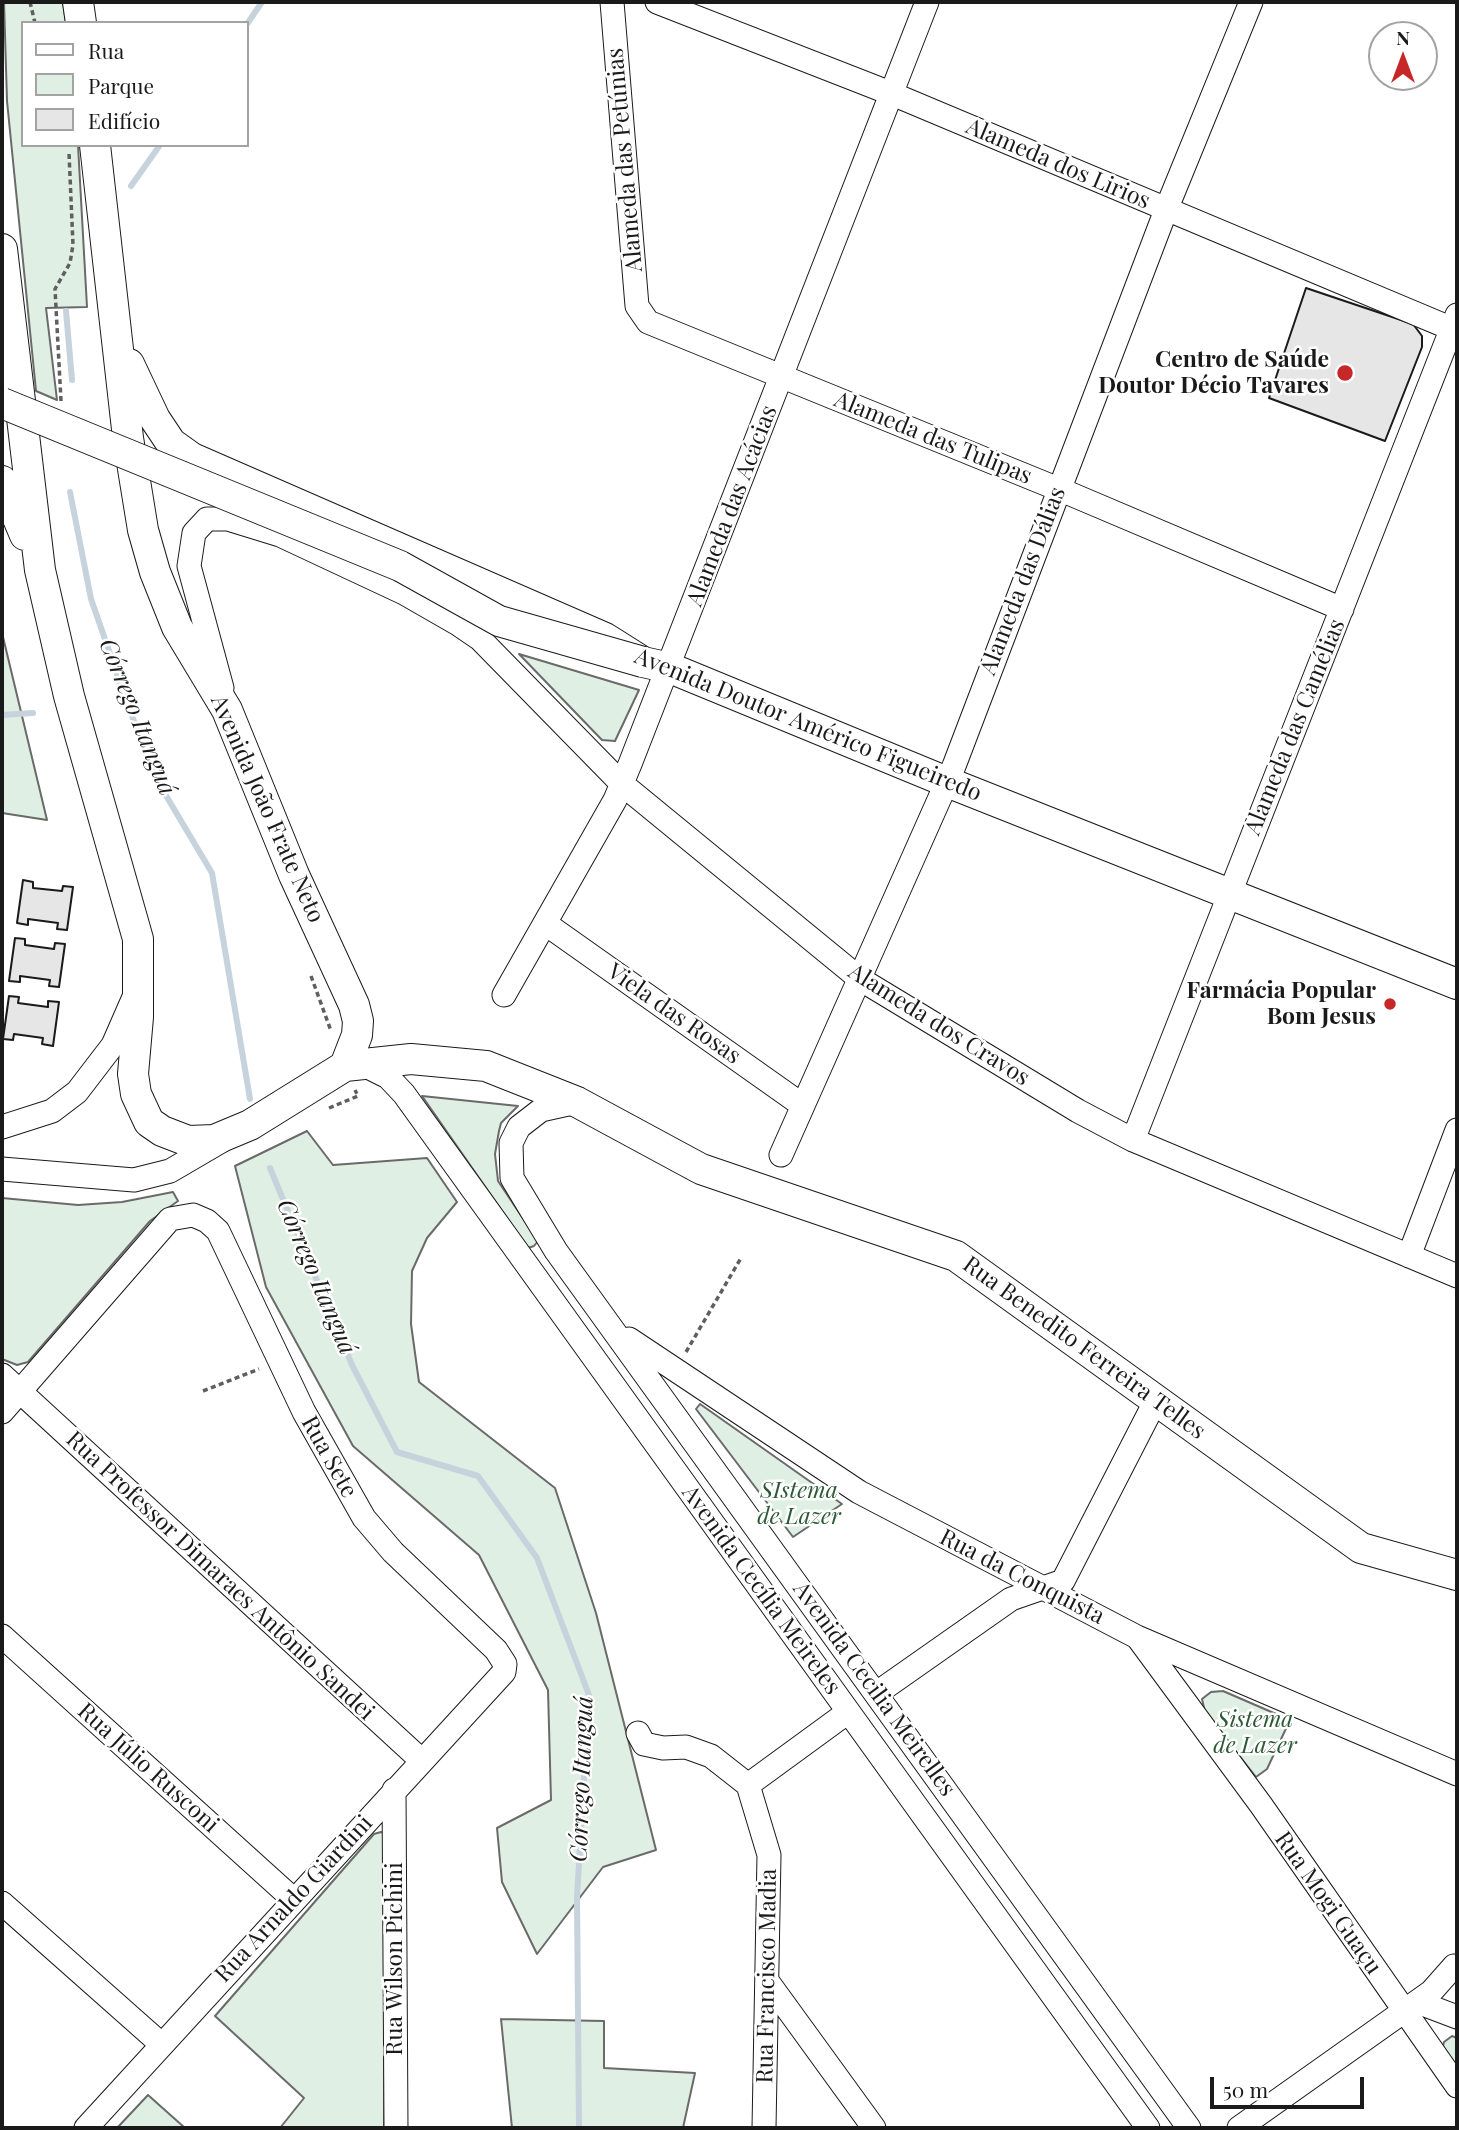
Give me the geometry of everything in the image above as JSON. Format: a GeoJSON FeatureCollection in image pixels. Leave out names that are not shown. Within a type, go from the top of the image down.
{"type":"FeatureCollection","features":[{"type":"Feature","properties":{"kind":"main road"},"geometry":{"type":"LineString","coordinates":[[78,2],[81,21]]}},
{"type":"Feature","properties":{"kind":"main road","name":"Avenida João Frate Neto"},"geometry":{"type":"LineString","coordinates":[[95,147],[128,438],[143,530],[160,585],[177,627],[228,710],[294,875],[354,1005],[357,1035],[353,1065]]}},
{"type":"Feature","properties":{"kind":"main road"},"geometry":{"type":"LineString","coordinates":[[2,249],[40,570],[69,696],[134,916],[138,939],[139,983],[133,1074],[136,1094],[149,1122],[176,1138],[200,1142],[250,1125],[353,1065]]}},
{"type":"Feature","properties":{"kind":"main road","name":"Avenida Doutor Américo Figueiredo"},"geometry":{"type":"LineString","coordinates":[[111,287],[134,378],[171,443],[204,463],[605,638],[657,665],[1457,984]]}},
{"type":"Feature","properties":{"kind":"main road"},"geometry":{"type":"LineString","coordinates":[[2,403],[400,566],[499,621],[657,665]]}},
{"type":"Feature","properties":{"kind":"main road"},"geometry":{"type":"LineString","coordinates":[[2,481],[40,570]]}},
{"type":"Feature","properties":{"kind":"main road","name":"Rua Benedito Ferreira Telles"},"geometry":{"type":"LineString","coordinates":[[353,1065],[411,1059],[486,1066],[577,1102],[701,1169],[956,1255],[1361,1548],[1457,1575]]}},
{"type":"Feature","properties":{"kind":"street","name":"Alameda das Petúnias"},"geometry":{"type":"LineString","coordinates":[[612,2],[637,306],[641,317]]}},
{"type":"Feature","properties":{"kind":"street","name":"Alameda dos Lirios"},"geometry":{"type":"LineString","coordinates":[[657,2],[890,93],[1166,210],[1455,325]]}},
{"type":"Feature","properties":{"kind":"street","name":"Alameda das Acácias"},"geometry":{"type":"LineString","coordinates":[[504,995],[622,784],[657,665],[781,376],[928,2]]}},
{"type":"Feature","properties":{"kind":"street","name":"Alameda das Dálias"},"geometry":{"type":"LineString","coordinates":[[781,1155],[947,782],[1166,210],[1251,2]]}},
{"type":"Feature","properties":{"kind":"street","name":"Alameda das Tulipas"},"geometry":{"type":"LineString","coordinates":[[641,317],[1342,609]]}},
{"type":"Feature","properties":{"kind":"street","name":"Alameda das Camélias"},"geometry":{"type":"LineString","coordinates":[[1133,1140],[1455,325]]}},
{"type":"Feature","properties":{"kind":"street","name":"Alameda dos Cravos"},"geometry":{"type":"LineString","coordinates":[[228,710],[189,566],[194,533],[207,519],[228,519],[280,535],[430,607],[480,639],[622,784],[860,979],[1078,1111],[1133,1140],[1457,1276]]}},
{"type":"Feature","properties":{"kind":"street","name":"Viela das Rosas"},"geometry":{"type":"LineString","coordinates":[[546,924],[802,1105]]}},
{"type":"Feature","properties":{"kind":"street"},"geometry":{"type":"LineString","coordinates":[[2,1127],[52,1111],[77,1092],[113,1045],[139,983]]}},
{"type":"Feature","properties":{"kind":"street","name":"Avenida Cecília Meireles"},"geometry":{"type":"LineString","coordinates":[[353,1065],[388,1077],[404,1094],[1148,2128]]}},
{"type":"Feature","properties":{"kind":"street","name":"Avenida Cecilia Meirelles"},"geometry":{"type":"LineString","coordinates":[[577,1102],[541,1110],[519,1127],[512,1143],[512,1178],[556,1251],[1189,2128]]}},
{"type":"Feature","properties":{"kind":"street"},"geometry":{"type":"LineString","coordinates":[[2,1170],[134,1180],[170,1171],[250,1125]]}},
{"type":"Feature","properties":{"kind":"street"},"geometry":{"type":"LineString","coordinates":[[1409,1256],[1457,1130]]}},
{"type":"Feature","properties":{"kind":"street","name":"Rua Sete"},"geometry":{"type":"LineString","coordinates":[[20,1392],[170,1219],[193,1215],[207,1221],[218,1231],[304,1412],[364,1518],[393,1552],[496,1650],[505,1664],[504,1672]]}},
{"type":"Feature","properties":{"kind":"street"},"geometry":{"type":"LineString","coordinates":[[530,1269],[556,1251]]}},
{"type":"Feature","properties":{"kind":"street","name":"Rua da Conquista"},"geometry":{"type":"LineString","coordinates":[[614,1329],[859,1492],[1137,1637],[1457,1774]]}},
{"type":"Feature","properties":{"kind":"street","name":"Rua Professor Dimaraes Antônio Sandei"},"geometry":{"type":"LineString","coordinates":[[2,1375],[421,1760]]}},
{"type":"Feature","properties":{"kind":"street"},"geometry":{"type":"LineString","coordinates":[[2,1412],[20,1392]]}},
{"type":"Feature","properties":{"kind":"street"},"geometry":{"type":"LineString","coordinates":[[877,1693],[1011,1600],[1063,1581],[1156,1400]]}},
{"type":"Feature","properties":{"kind":"street","name":"Rua Júlio Rusconi"},"geometry":{"type":"LineString","coordinates":[[2,1636],[294,1900]]}},
{"type":"Feature","properties":{"kind":"street","name":"Rua Mogi Guaçu"},"geometry":{"type":"LineString","coordinates":[[1137,1637],[1457,2086]]}},
{"type":"Feature","properties":{"kind":"street","name":"Rua Mogi Guaçu"},"geometry":{"type":"LineString","coordinates":[[1198,1720],[1192,1702],[1192,1689],[1200,1666]]}},
{"type":"Feature","properties":{"kind":"street","name":"Rua Arnaldo Giardini"},"geometry":{"type":"LineString","coordinates":[[86,2128],[504,1672]]}},
{"type":"Feature","properties":{"kind":"street"},"geometry":{"type":"LineString","coordinates":[[638,1732],[644,1744],[663,1748],[686,1747],[711,1756],[748,1785],[848,1712]]}},
{"type":"Feature","properties":{"kind":"street","name":"Rua Francisco Madia"},"geometry":{"type":"LineString","coordinates":[[748,1785],[769,1855],[764,2128]]}},
{"type":"Feature","properties":{"kind":"street","name":"Rua Wilson Pichini"},"geometry":{"type":"LineString","coordinates":[[394,1790],[396,2128]]}},
{"type":"Feature","properties":{"kind":"street"},"geometry":{"type":"LineString","coordinates":[[2,1903],[161,2044]]}},
{"type":"Feature","properties":{"kind":"street"},"geometry":{"type":"LineString","coordinates":[[1239,2128],[1432,1993],[1456,1962]]}},
{"type":"Feature","properties":{"kind":"street"},"geometry":{"type":"LineString","coordinates":[[1403,2011],[1428,2006],[1442,1996],[1456,1962]]}},
{"type":"Feature","properties":{"kind":"street"},"geometry":{"type":"LineString","coordinates":[[768,1982],[874,2128]]}},
{"type":"Feature","properties":{"kind":"street"},"geometry":{"type":"LineString","coordinates":[[1428,2006],[1457,2017]]}},
{"type":"Feature","properties":{"kind":"path"},"geometry":{"type":"LineString","coordinates":[[30,2],[35,21]]}},
{"type":"Feature","properties":{"kind":"path"},"geometry":{"type":"LineString","coordinates":[[61,401],[54,289],[70,263],[74,245],[68,147]]}},
{"type":"Feature","properties":{"kind":"path"},"geometry":{"type":"LineString","coordinates":[[310,974],[353,1065],[358,1096],[323,1110]]}},
{"type":"Feature","properties":{"kind":"path"},"geometry":{"type":"LineString","coordinates":[[674,1371],[741,1258]]}},
{"type":"Feature","properties":{"kind":"path"},"geometry":{"type":"LineString","coordinates":[[203,1391],[281,1360]]}},
{"type":"Feature","properties":{"kind":"green space"},"geometry":{"type":"Polygon","coordinates":[[[4,2],[63,2],[66,21],[21,21],[21,147],[78,147],[87,307],[46,308],[57,400],[36,391],[7,101],[4,2]]]}},
{"type":"Feature","properties":{"kind":"green space"},"geometry":{"type":"Polygon","coordinates":[[[2,629],[3,637],[47,820],[2,813],[2,629]]]}},
{"type":"Feature","properties":{"kind":"green space"},"geometry":{"type":"Polygon","coordinates":[[[519,654],[639,690],[615,741],[602,740],[519,654]]]}},
{"type":"Feature","properties":{"kind":"green space"},"geometry":{"type":"Polygon","coordinates":[[[422,1096],[518,1106],[501,1123],[495,1154],[498,1181],[538,1241],[534,1246],[528,1248],[422,1096]]]}},
{"type":"Feature","properties":{"kind":"green space"},"geometry":{"type":"Polygon","coordinates":[[[307,1131],[333,1165],[427,1158],[457,1202],[427,1238],[412,1271],[411,1324],[419,1382],[555,1488],[596,1613],[656,1850],[603,1867],[537,1954],[502,1882],[497,1828],[551,1800],[548,1690],[479,1555],[353,1446],[266,1287],[235,1166],[307,1131]]]}},
{"type":"Feature","properties":{"kind":"green space"},"geometry":{"type":"Polygon","coordinates":[[[173,1192],[178,1201],[150,1221],[28,1362],[17,1365],[2,1359],[2,1198],[78,1205],[122,1202],[173,1192]]]}},
{"type":"Feature","properties":{"kind":"green space","name":"SIstema de Lazer"},"geometry":{"type":"Polygon","coordinates":[[[700,1404],[842,1504],[793,1537],[696,1409],[700,1404]]]}},
{"type":"Feature","properties":{"kind":"green space","name":"Sistema de Lazer"},"geometry":{"type":"Polygon","coordinates":[[[1223,1691],[1290,1720],[1267,1769],[1256,1777],[1205,1712],[1202,1699],[1211,1692],[1223,1691]]]}},
{"type":"Feature","properties":{"kind":"green space"},"geometry":{"type":"Polygon","coordinates":[[[374,1834],[386,1834],[384,2128],[280,2128],[304,2098],[215,2016],[374,1834]]]}},
{"type":"Feature","properties":{"kind":"green space"},"geometry":{"type":"Polygon","coordinates":[[[501,2019],[604,2021],[604,2068],[695,2073],[683,2128],[512,2128],[501,2019]]]}},
{"type":"Feature","properties":{"kind":"green space"},"geometry":{"type":"Polygon","coordinates":[[[1452,2036],[1457,2038],[1457,2070],[1442,2050],[1444,2042],[1452,2036]]]}},
{"type":"Feature","properties":{"kind":"green space"},"geometry":{"type":"Polygon","coordinates":[[[148,2095],[185,2128],[117,2128],[148,2095]]]}},
{"type":"Feature","properties":{"kind":"building","name":"Centro de Saúde Doutor Décio Tavares"},"geometry":{"type":"Polygon","coordinates":[[[1306,288],[1413,324],[1422,336],[1422,347],[1385,441],[1269,398],[1306,288]]]}},
{"type":"Feature","properties":{"kind":"building"},"geometry":{"type":"Polygon","coordinates":[[[23,880],[33,882],[33,888],[62,891],[63,886],[73,887],[67,930],[57,929],[58,923],[28,919],[28,925],[17,923],[23,880]]]}},
{"type":"Feature","properties":{"kind":"building"},"geometry":{"type":"Polygon","coordinates":[[[15,938],[25,939],[25,945],[54,949],[55,943],[65,944],[59,987],[49,986],[50,980],[20,976],[20,982],[9,981],[15,938]]]}},
{"type":"Feature","properties":{"kind":"building"},"geometry":{"type":"Polygon","coordinates":[[[9,996],[19,997],[18,1003],[48,1007],[48,1001],[59,1002],[53,1046],[42,1044],[43,1038],[14,1034],[13,1040],[3,1039],[9,996]]]}},
{"type":"Feature","properties":{"kind":"waterway","name":"Córrego Itanguá"},"geometry":{"type":"LineString","coordinates":[[248,23],[262,2]]}},
{"type":"Feature","properties":{"kind":"waterway","name":"Córrego Itanguá"},"geometry":{"type":"LineString","coordinates":[[131,186],[159,147]]}},
{"type":"Feature","properties":{"kind":"waterway","name":"Córrego Itanguá"},"geometry":{"type":"LineString","coordinates":[[66,311],[72,380]]}},
{"type":"Feature","properties":{"kind":"waterway","name":"Córrego Itanguá"},"geometry":{"type":"LineString","coordinates":[[70,492],[91,599],[129,708],[155,777],[212,873],[250,1099]]}},
{"type":"Feature","properties":{"kind":"waterway"},"geometry":{"type":"LineString","coordinates":[[2,715],[33,713]]}},
{"type":"Feature","properties":{"kind":"waterway","name":"Córrego Itanguá"},"geometry":{"type":"LineString","coordinates":[[270,1168],[352,1365],[397,1452],[478,1476],[537,1558],[589,1695],[577,1897],[579,2128]]}},
{"type":"Feature","properties":{"kind":"place","name":"Centro de Saúde Doutor Décio Tavares"},"geometry":{"type":"Point","coordinates":[1345,373]}},
{"type":"Feature","properties":{"kind":"place","name":"Farmácia Popular Bom Jesus"},"geometry":{"type":"Point","coordinates":[1390,1004]}}]}
